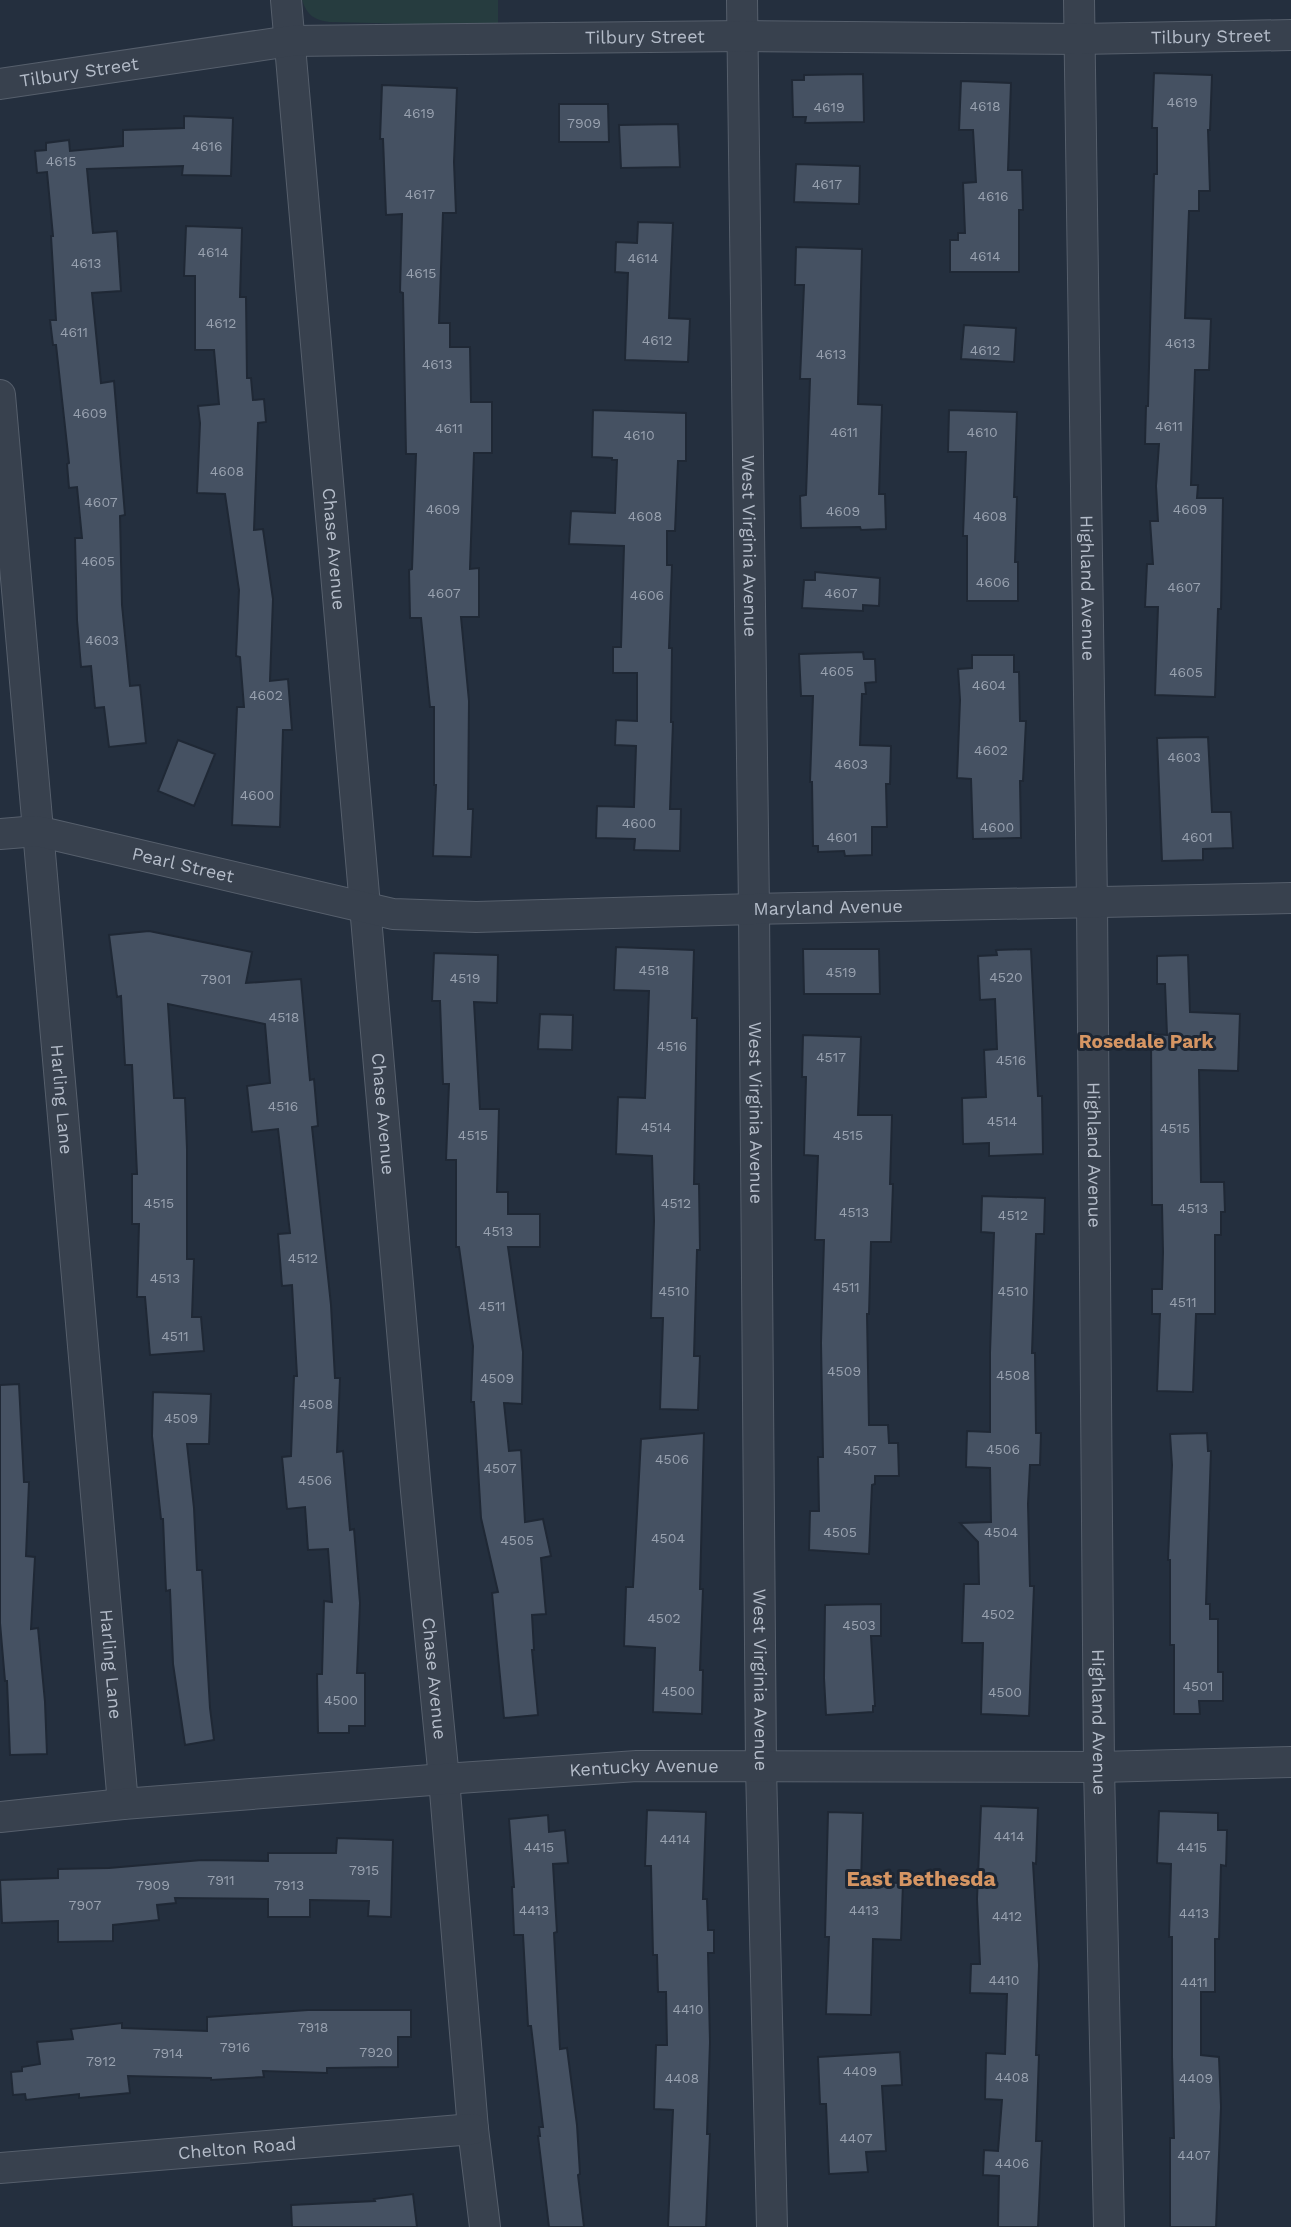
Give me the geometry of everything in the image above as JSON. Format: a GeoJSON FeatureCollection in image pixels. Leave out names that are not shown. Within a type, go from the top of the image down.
{"type":"FeatureCollection","features":[{"type":"Feature","properties":{"kind":"street","name":"Chase Avenue"},"geometry":{"type":"LineString","coordinates":[[286,0],[417,1505],[444,1779],[473,2129],[485,2227]]}},
{"type":"Feature","properties":{"kind":"street","name":"West Virginia Avenue"},"geometry":{"type":"LineString","coordinates":[[742,0],[754,909],[761,1767],[772,2227]]}},
{"type":"Feature","properties":{"kind":"street","name":"Highland Avenue"},"geometry":{"type":"LineString","coordinates":[[1079,0],[1099,1768],[1109,2227]]}},
{"type":"Feature","properties":{"kind":"street","name":"Tilbury Street"},"geometry":{"type":"LineString","coordinates":[[0,84],[290,41],[743,36],[1080,39],[1291,35]]}},
{"type":"Feature","properties":{"kind":"street","name":"Harling Lane"},"geometry":{"type":"LineString","coordinates":[[0,395],[123,1804]]}},
{"type":"Feature","properties":{"kind":"street","name":"Pearl Street"},"geometry":{"type":"LineString","coordinates":[[0,834],[37,831],[365,908]]}},
{"type":"Feature","properties":{"kind":"street","name":"Maryland Avenue"},"geometry":{"type":"LineString","coordinates":[[365,908],[393,914],[476,916],[1291,898]]}},
{"type":"Feature","properties":{"kind":"street","name":"Kentucky Avenue"},"geometry":{"type":"LineString","coordinates":[[0,1817],[123,1804],[637,1766],[1099,1768],[1291,1762]]}},
{"type":"Feature","properties":{"kind":"street","name":"Chelton Road"},"geometry":{"type":"LineString","coordinates":[[0,2168],[473,2129]]}},
{"type":"Feature","properties":{"kind":"green space"},"geometry":{"type":"Polygon","coordinates":[[[302,0],[498,0],[498,26],[329,22],[312,16],[302,0]]]}},
{"type":"Feature","properties":{"kind":"building"},"geometry":{"type":"Polygon","coordinates":[[[1154,73],[1212,75],[1208,130],[1210,191],[1199,191],[1199,211],[1189,211],[1185,318],[1211,319],[1209,370],[1195,370],[1191,485],[1198,485],[1197,498],[1223,498],[1221,609],[1218,609],[1215,697],[1155,695],[1158,607],[1145,607],[1147,564],[1153,564],[1150,521],[1158,521],[1156,486],[1159,444],[1145,444],[1154,174],[1157,174],[1157,128],[1152,128],[1154,73]]]}},
{"type":"Feature","properties":{"kind":"building"},"geometry":{"type":"Polygon","coordinates":[[[863,74],[864,122],[805,123],[806,117],[793,117],[792,80],[804,80],[804,75],[863,74]]]}},
{"type":"Feature","properties":{"kind":"building"},"geometry":{"type":"Polygon","coordinates":[[[961,81],[1011,83],[1008,170],[1022,170],[1023,210],[1019,210],[1019,272],[950,272],[950,240],[958,240],[958,233],[965,233],[963,183],[976,182],[973,130],[959,130],[961,81]]]}},
{"type":"Feature","properties":{"kind":"building"},"geometry":{"type":"Polygon","coordinates":[[[382,85],[457,88],[454,162],[456,213],[443,213],[439,323],[450,323],[450,347],[470,347],[471,402],[492,402],[492,453],[474,453],[470,569],[479,568],[479,617],[461,617],[469,701],[468,809],[473,809],[471,857],[433,856],[436,785],[434,707],[430,707],[421,618],[410,618],[409,570],[412,569],[416,454],[406,454],[403,293],[400,292],[402,214],[386,215],[383,139],[380,139],[382,85]]]}},
{"type":"Feature","properties":{"kind":"building"},"geometry":{"type":"Polygon","coordinates":[[[559,104],[608,104],[609,142],[559,142],[559,104]]]}},
{"type":"Feature","properties":{"kind":"building"},"geometry":{"type":"Polygon","coordinates":[[[184,116],[233,118],[231,176],[182,175],[183,166],[87,169],[93,233],[117,231],[121,291],[92,293],[101,383],[114,381],[125,515],[120,516],[122,605],[130,686],[140,685],[146,743],[109,747],[104,707],[95,708],[91,666],[81,667],[75,538],[82,538],[77,487],[69,488],[69,463],[56,345],[53,345],[50,320],[56,320],[53,236],[47,172],[37,173],[35,151],[46,150],[46,143],[69,140],[70,151],[123,146],[123,130],[184,128],[184,116]]]}},
{"type":"Feature","properties":{"kind":"building"},"geometry":{"type":"Polygon","coordinates":[[[678,124],[680,167],[621,168],[619,125],[678,124]]]}},
{"type":"Feature","properties":{"kind":"building"},"geometry":{"type":"Polygon","coordinates":[[[796,164],[860,166],[859,204],[794,202],[796,164]]]}},
{"type":"Feature","properties":{"kind":"building"},"geometry":{"type":"Polygon","coordinates":[[[638,222],[673,223],[669,318],[690,319],[688,362],[625,360],[628,273],[615,272],[616,242],[637,243],[638,222]]]}},
{"type":"Feature","properties":{"kind":"building"},"geometry":{"type":"Polygon","coordinates":[[[186,226],[242,228],[240,297],[246,297],[247,378],[251,378],[253,400],[264,399],[266,422],[258,423],[254,530],[263,529],[273,599],[270,681],[288,679],[292,730],[283,730],[280,827],[232,825],[237,707],[244,707],[240,657],[236,656],[239,590],[225,494],[197,493],[200,423],[198,406],[219,404],[214,350],[195,350],[195,276],[184,276],[186,226]]]}},
{"type":"Feature","properties":{"kind":"building"},"geometry":{"type":"Polygon","coordinates":[[[796,247],[862,249],[858,404],[882,405],[879,494],[885,494],[886,529],[801,528],[800,496],[806,495],[810,379],[800,379],[804,285],[795,285],[796,247]]]}},
{"type":"Feature","properties":{"kind":"building"},"geometry":{"type":"Polygon","coordinates":[[[964,325],[1016,328],[1014,362],[961,359],[964,325]]]}},
{"type":"Feature","properties":{"kind":"building"},"geometry":{"type":"Polygon","coordinates":[[[593,410],[686,413],[686,461],[678,461],[675,531],[667,531],[667,565],[672,565],[669,648],[672,648],[673,722],[670,809],[681,809],[680,851],[634,850],[635,839],[596,838],[597,806],[634,807],[636,746],[615,745],[616,720],[637,721],[637,673],[613,673],[613,647],[621,647],[624,546],[569,544],[571,511],[615,513],[617,460],[592,457],[593,410]]]}},
{"type":"Feature","properties":{"kind":"building"},"geometry":{"type":"Polygon","coordinates":[[[949,410],[1017,412],[1014,497],[1017,497],[1015,562],[1018,562],[1018,601],[967,601],[967,536],[963,536],[966,452],[948,452],[949,410]]]}},
{"type":"Feature","properties":{"kind":"building"},"geometry":{"type":"Polygon","coordinates":[[[815,572],[880,578],[879,606],[863,605],[863,611],[802,608],[804,580],[815,580],[815,572]]]}},
{"type":"Feature","properties":{"kind":"building"},"geometry":{"type":"Polygon","coordinates":[[[863,652],[864,659],[875,659],[876,682],[865,683],[866,694],[862,694],[860,745],[891,746],[890,784],[886,784],[887,827],[872,827],[872,855],[845,856],[844,851],[818,852],[818,846],[813,846],[810,782],[813,696],[801,696],[799,654],[863,652]]]}},
{"type":"Feature","properties":{"kind":"building"},"geometry":{"type":"Polygon","coordinates":[[[972,655],[1014,655],[1014,672],[1019,672],[1020,721],[1026,721],[1023,781],[1020,781],[1021,838],[973,839],[971,779],[957,778],[960,700],[958,669],[972,668],[972,655]]]}},
{"type":"Feature","properties":{"kind":"building"},"geometry":{"type":"Polygon","coordinates":[[[1208,737],[1212,812],[1231,812],[1233,848],[1203,849],[1203,860],[1162,861],[1157,738],[1208,737]]]}},
{"type":"Feature","properties":{"kind":"building"},"geometry":{"type":"Polygon","coordinates":[[[178,740],[215,754],[194,806],[158,791],[178,740]]]}},
{"type":"Feature","properties":{"kind":"building"},"geometry":{"type":"Polygon","coordinates":[[[149,931],[252,952],[246,983],[301,979],[310,1080],[314,1079],[318,1126],[312,1127],[331,1305],[335,1378],[340,1378],[337,1452],[343,1451],[350,1530],[354,1529],[360,1603],[357,1673],[365,1673],[365,1726],[349,1726],[349,1733],[318,1733],[317,1674],[322,1674],[324,1601],[332,1602],[328,1549],[308,1550],[305,1507],[287,1509],[282,1457],[291,1456],[294,1376],[297,1376],[292,1285],[282,1286],[278,1234],[290,1233],[278,1129],[252,1132],[247,1086],[270,1083],[265,1024],[168,1004],[174,1098],[185,1098],[187,1259],[194,1259],[192,1317],[201,1317],[204,1351],[150,1355],[145,1297],[137,1297],[139,1224],[132,1224],[132,1174],[137,1174],[132,1065],[125,1065],[121,996],[117,997],[109,935],[149,931]]]}},
{"type":"Feature","properties":{"kind":"building"},"geometry":{"type":"Polygon","coordinates":[[[616,947],[694,950],[692,1018],[697,1018],[694,1184],[699,1184],[700,1250],[697,1250],[694,1356],[700,1356],[698,1410],[660,1409],[663,1318],[651,1318],[654,1221],[652,1156],[616,1154],[618,1097],[645,1098],[649,991],[614,990],[616,947]]]}},
{"type":"Feature","properties":{"kind":"building"},"geometry":{"type":"Polygon","coordinates":[[[803,949],[879,949],[880,994],[804,994],[803,949]]]}},
{"type":"Feature","properties":{"kind":"building"},"geometry":{"type":"Polygon","coordinates":[[[1031,949],[1038,1096],[1042,1096],[1043,1154],[989,1156],[989,1143],[963,1144],[962,1098],[986,1097],[984,1050],[997,1049],[995,999],[980,1000],[978,956],[997,955],[996,950],[1031,949]]]}},
{"type":"Feature","properties":{"kind":"building"},"geometry":{"type":"Polygon","coordinates":[[[434,953],[498,955],[497,1003],[474,1002],[480,1109],[499,1109],[497,1192],[508,1192],[508,1214],[540,1214],[540,1247],[508,1247],[523,1352],[522,1404],[504,1403],[509,1451],[521,1450],[525,1522],[543,1519],[551,1556],[541,1558],[546,1614],[532,1615],[538,1715],[504,1718],[492,1593],[498,1592],[481,1518],[474,1402],[471,1402],[473,1346],[459,1247],[456,1247],[456,1160],[446,1160],[449,1084],[443,1084],[440,1001],[432,1001],[434,953]]]}},
{"type":"Feature","properties":{"kind":"building"},"geometry":{"type":"Polygon","coordinates":[[[1188,955],[1190,1012],[1240,1014],[1238,1071],[1199,1070],[1201,1182],[1224,1182],[1225,1212],[1221,1212],[1221,1235],[1215,1235],[1215,1314],[1196,1314],[1193,1392],[1157,1391],[1160,1314],[1152,1314],[1152,1289],[1162,1289],[1163,1252],[1162,1205],[1152,1205],[1151,1034],[1167,1035],[1165,984],[1157,984],[1157,956],[1188,955]]]}},
{"type":"Feature","properties":{"kind":"building"},"geometry":{"type":"Polygon","coordinates":[[[540,1014],[573,1015],[572,1050],[538,1049],[540,1014]]]}},
{"type":"Feature","properties":{"kind":"building"},"geometry":{"type":"Polygon","coordinates":[[[803,1035],[861,1037],[858,1115],[892,1115],[891,1242],[871,1242],[867,1314],[869,1425],[888,1425],[889,1443],[898,1443],[899,1476],[875,1476],[875,1484],[872,1485],[869,1554],[809,1550],[810,1511],[819,1511],[818,1457],[823,1457],[821,1343],[824,1240],[815,1240],[818,1156],[804,1155],[806,1077],[802,1077],[803,1035]]]}},
{"type":"Feature","properties":{"kind":"building"},"geometry":{"type":"Polygon","coordinates":[[[982,1196],[1045,1198],[1044,1234],[1036,1234],[1032,1353],[1035,1353],[1036,1433],[1041,1433],[1040,1465],[1030,1465],[1028,1504],[1030,1586],[1034,1586],[1029,1716],[981,1714],[983,1643],[962,1643],[964,1584],[979,1584],[978,1542],[960,1523],[991,1522],[990,1468],[966,1467],[967,1431],[990,1432],[994,1233],[981,1232],[982,1196]]]}},
{"type":"Feature","properties":{"kind":"building"},"geometry":{"type":"Polygon","coordinates":[[[19,1384],[24,1482],[29,1482],[26,1556],[35,1557],[31,1629],[38,1628],[47,1754],[10,1755],[7,1681],[0,1623],[0,1385],[19,1384]]]}},
{"type":"Feature","properties":{"kind":"building"},"geometry":{"type":"Polygon","coordinates":[[[153,1392],[211,1394],[209,1444],[187,1444],[197,1570],[202,1570],[214,1740],[185,1745],[173,1664],[170,1590],[166,1591],[163,1519],[152,1436],[153,1392]]]}},
{"type":"Feature","properties":{"kind":"building"},"geometry":{"type":"Polygon","coordinates":[[[704,1433],[700,1589],[703,1589],[700,1670],[703,1670],[702,1714],[653,1712],[655,1648],[624,1646],[626,1587],[633,1587],[641,1439],[704,1433]]]}},
{"type":"Feature","properties":{"kind":"building"},"geometry":{"type":"Polygon","coordinates":[[[1207,1433],[1208,1451],[1211,1451],[1206,1604],[1210,1604],[1210,1619],[1218,1619],[1218,1672],[1223,1672],[1223,1701],[1199,1701],[1200,1714],[1174,1714],[1174,1645],[1170,1645],[1168,1560],[1172,1465],[1170,1434],[1207,1433]]]}},
{"type":"Feature","properties":{"kind":"building"},"geometry":{"type":"Polygon","coordinates":[[[881,1604],[881,1636],[871,1636],[875,1706],[873,1712],[826,1715],[825,1605],[881,1604]]]}},
{"type":"Feature","properties":{"kind":"building"},"geometry":{"type":"Polygon","coordinates":[[[981,1806],[1038,1808],[1036,1864],[1033,1863],[1039,1965],[1036,2141],[1042,2141],[1038,2227],[998,2227],[999,2176],[983,2175],[984,2150],[998,2151],[1002,2100],[985,2099],[986,2053],[1005,2054],[1007,1994],[970,1993],[971,1964],[980,1964],[977,1899],[981,1806]]]}},
{"type":"Feature","properties":{"kind":"building"},"geometry":{"type":"Polygon","coordinates":[[[647,1810],[706,1812],[703,1899],[707,1899],[708,1930],[714,1930],[714,1953],[708,1953],[710,2042],[707,2134],[710,2134],[706,2227],[668,2227],[673,2110],[654,2109],[656,2045],[667,2045],[666,1992],[658,1992],[657,1955],[653,1955],[651,1866],[645,1866],[647,1810]]]}},
{"type":"Feature","properties":{"kind":"building"},"geometry":{"type":"Polygon","coordinates":[[[1159,1811],[1218,1813],[1218,1830],[1227,1830],[1226,1866],[1221,1865],[1219,1939],[1215,1939],[1215,1992],[1201,1992],[1201,2055],[1219,2057],[1221,2107],[1216,2227],[1170,2227],[1170,2138],[1174,2138],[1172,1937],[1169,1937],[1171,1864],[1157,1863],[1159,1811]]]}},
{"type":"Feature","properties":{"kind":"building"},"geometry":{"type":"Polygon","coordinates":[[[828,1812],[863,1813],[861,1882],[903,1883],[901,1940],[873,1939],[871,2015],[826,2014],[829,1937],[825,1937],[828,1812]]]}},
{"type":"Feature","properties":{"kind":"building"},"geometry":{"type":"Polygon","coordinates":[[[548,1815],[549,1832],[565,1830],[568,1863],[553,1864],[557,1932],[554,1933],[560,2049],[567,2048],[577,2125],[578,2175],[584,2227],[549,2227],[538,2136],[539,2127],[543,2127],[531,2026],[528,2026],[523,1935],[514,1935],[509,1819],[548,1815]]]}},
{"type":"Feature","properties":{"kind":"building"},"geometry":{"type":"Polygon","coordinates":[[[337,1838],[393,1840],[391,1917],[368,1916],[369,1901],[310,1900],[310,1917],[268,1917],[268,1899],[175,1898],[176,1903],[157,1905],[159,1920],[113,1925],[113,1941],[58,1942],[58,1921],[2,1923],[0,1880],[58,1878],[58,1869],[109,1868],[202,1860],[268,1861],[268,1853],[336,1853],[337,1838]]]}},
{"type":"Feature","properties":{"kind":"building"},"geometry":{"type":"Polygon","coordinates":[[[308,2010],[411,2010],[411,2037],[398,2037],[398,2067],[327,2068],[327,2073],[263,2071],[264,2077],[211,2080],[128,2076],[130,2093],[79,2098],[79,2094],[26,2100],[25,2094],[13,2095],[11,2072],[40,2064],[37,2042],[73,2039],[71,2029],[122,2023],[122,2028],[207,2031],[207,2017],[308,2010]]]}},
{"type":"Feature","properties":{"kind":"building"},"geometry":{"type":"Polygon","coordinates":[[[900,2052],[902,2085],[882,2086],[886,2151],[866,2152],[868,2172],[829,2174],[826,2104],[820,2104],[818,2057],[900,2052]]]}},
{"type":"Feature","properties":{"kind":"building"},"geometry":{"type":"Polygon","coordinates":[[[413,2194],[417,2227],[292,2227],[291,2205],[375,2201],[374,2199],[413,2194]]]}},
{"type":"Feature","properties":{"kind":"district","name":"Rosedale Park"},"geometry":{"type":"Point","coordinates":[1146,1041]}},
{"type":"Feature","properties":{"kind":"district","name":"East Bethesda"},"geometry":{"type":"Point","coordinates":[921,1879]}}]}
